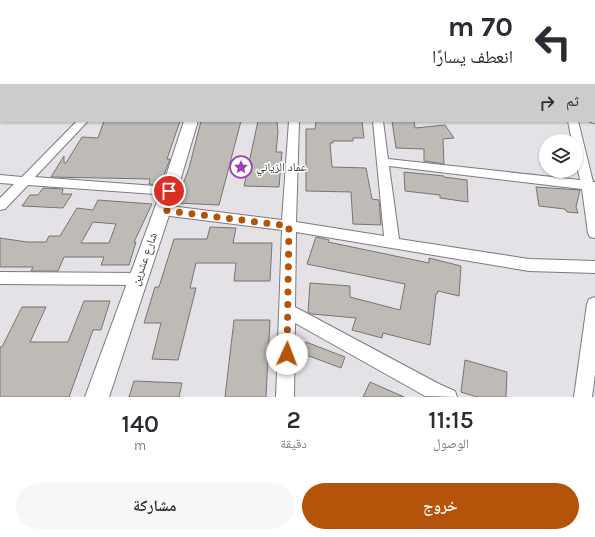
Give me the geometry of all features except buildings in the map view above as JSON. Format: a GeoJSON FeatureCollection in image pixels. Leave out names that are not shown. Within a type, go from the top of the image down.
{"type":"FeatureCollection","features":[{"type":"Feature","properties":{"kind":"street"},"geometry":{"type":"LineString","coordinates":[[0,206],[82,122]]}},
{"type":"Feature","properties":{"kind":"street","name":"شارع عشرين"},"geometry":{"type":"LineString","coordinates":[[97,397],[169,191],[191,122]]}},
{"type":"Feature","properties":{"kind":"street"},"geometry":{"type":"LineString","coordinates":[[285,397],[289,226],[294,122]]}},
{"type":"Feature","properties":{"kind":"street"},"geometry":{"type":"LineString","coordinates":[[378,122],[384,162],[392,242]]}},
{"type":"Feature","properties":{"kind":"street"},"geometry":{"type":"LineString","coordinates":[[572,122],[592,186],[595,233]]}},
{"type":"Feature","properties":{"kind":"street"},"geometry":{"type":"LineString","coordinates":[[384,162],[592,186]]}},
{"type":"Feature","properties":{"kind":"street"},"geometry":{"type":"LineString","coordinates":[[0,179],[169,191]]}},
{"type":"Feature","properties":{"kind":"street"},"geometry":{"type":"LineString","coordinates":[[162,210],[289,226],[529,265],[595,267]]}},
{"type":"Feature","properties":{"kind":"street"},"geometry":{"type":"LineString","coordinates":[[0,278],[137,279]]}},
{"type":"Feature","properties":{"kind":"street"},"geometry":{"type":"LineString","coordinates":[[583,397],[595,304]]}},
{"type":"Feature","properties":{"kind":"street"},"geometry":{"type":"LineString","coordinates":[[288,310],[432,390],[448,397]]}},
{"type":"Feature","properties":{"kind":"place","name":"عماد الزياني"},"geometry":{"type":"Point","coordinates":[241,167]}},
{"type":"Feature","properties":{"kind":"route"},"geometry":{"type":"LineString","coordinates":[[169,191],[162,210],[289,226],[287,354]]}}]}
